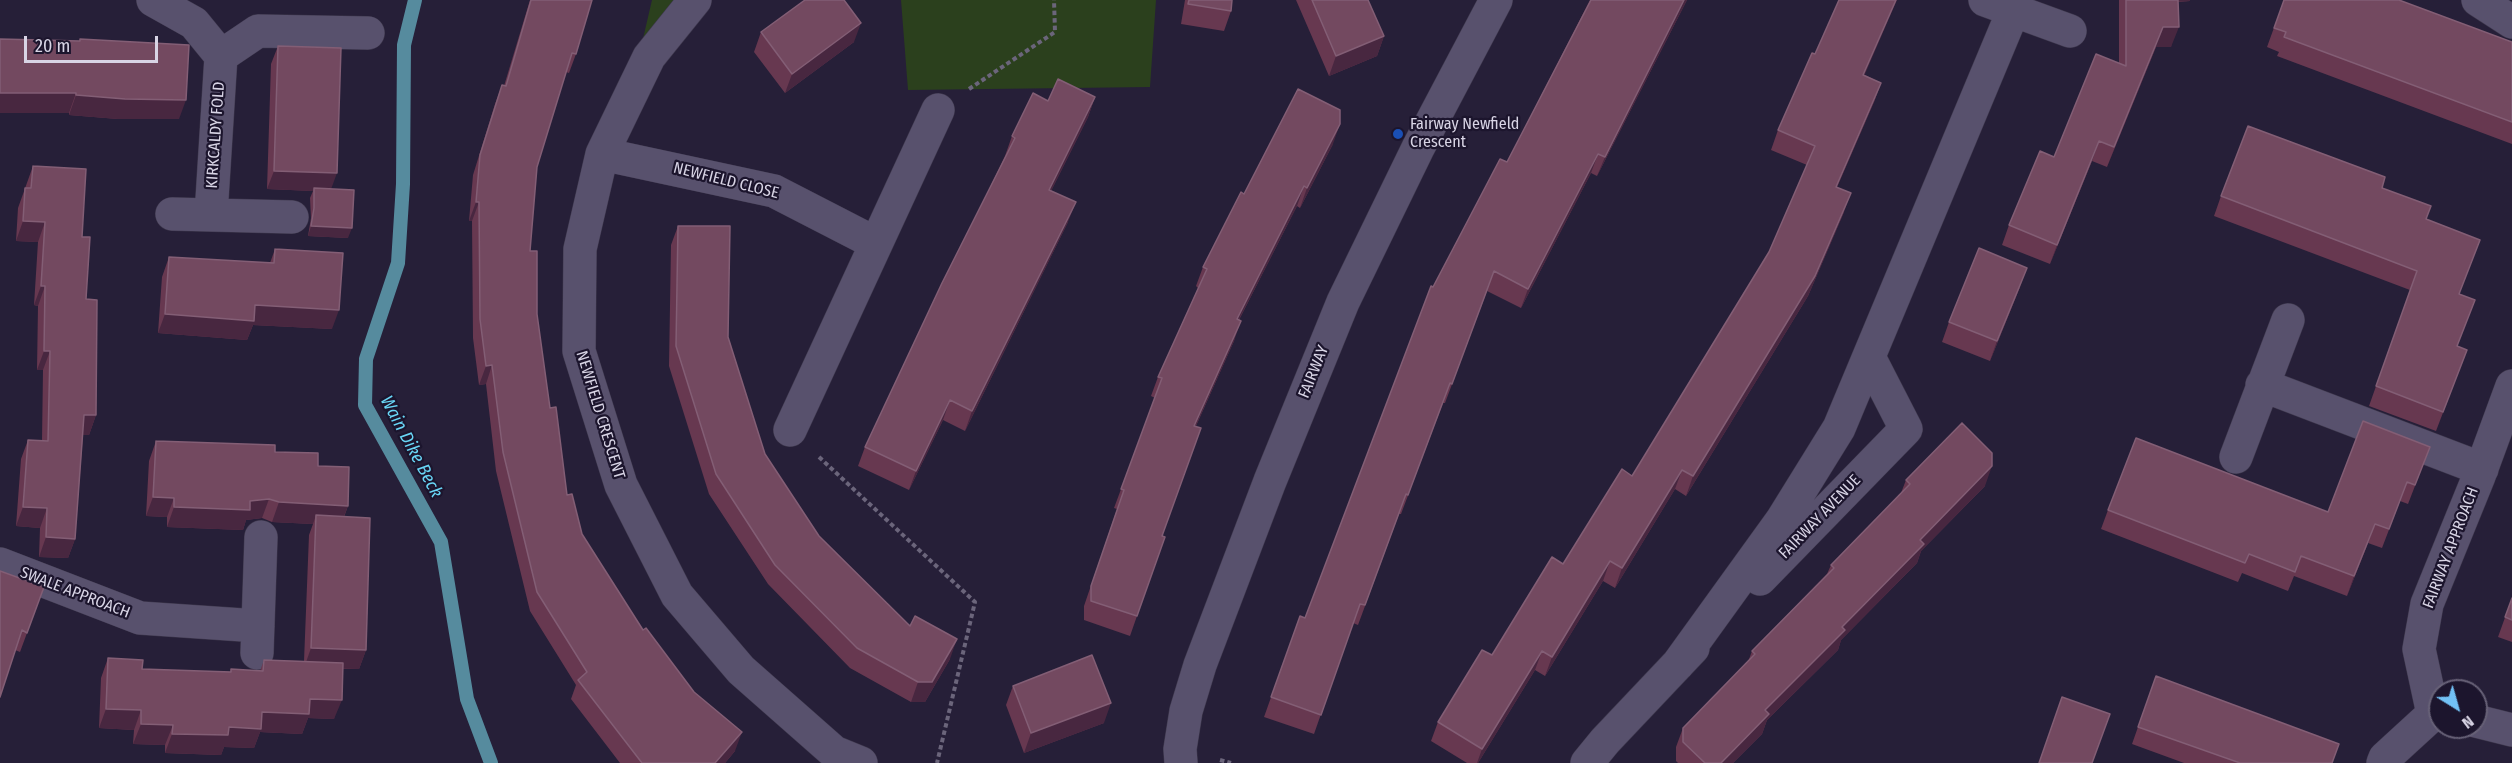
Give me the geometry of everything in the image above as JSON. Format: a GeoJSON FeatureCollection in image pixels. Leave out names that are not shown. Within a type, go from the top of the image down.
{"type":"FeatureCollection","features":[{"type":"Feature","properties":{"kind":"street"},"geometry":{"type":"LineString","coordinates":[[153,0],[194,23],[221,56],[258,31],[368,33]]}},
{"type":"Feature","properties":{"kind":"street","name":"NEWFIELD CRESCENT"},"geometry":{"type":"LineString","coordinates":[[695,0],[649,57],[602,154],[580,249],[579,351],[621,485],[677,596],[741,670],[841,759]]}},
{"type":"Feature","properties":{"kind":"street","name":"FAIRWAY"},"geometry":{"type":"LineString","coordinates":[[1181,763],[1180,749],[1186,711],[1200,665],[1270,481],[1343,302],[1418,148],[1496,0]]}},
{"type":"Feature","properties":{"kind":"street"},"geometry":{"type":"LineString","coordinates":[[2478,0],[2512,22]]}},
{"type":"Feature","properties":{"kind":"street","name":"FAIRWAY AVENUE"},"geometry":{"type":"LineString","coordinates":[[1678,663],[1782,520],[1839,428],[1869,357],[1999,4],[2070,31]]}},
{"type":"Feature","properties":{"kind":"street","name":"KIRKCALDY FOLD"},"geometry":{"type":"LineString","coordinates":[[211,215],[221,56]]}},
{"type":"Feature","properties":{"kind":"street"},"geometry":{"type":"LineString","coordinates":[[790,430],[938,110]]}},
{"type":"Feature","properties":{"kind":"street","name":"NEWFIELD CLOSE"},"geometry":{"type":"LineString","coordinates":[[602,154],[774,190],[875,243]]}},
{"type":"Feature","properties":{"kind":"street"},"geometry":{"type":"LineString","coordinates":[[172,214],[292,217]]}},
{"type":"Feature","properties":{"kind":"street"},"geometry":{"type":"LineString","coordinates":[[2236,457],[2288,320]]}},
{"type":"Feature","properties":{"kind":"street","name":"FAIRWAY AVENUE"},"geometry":{"type":"LineString","coordinates":[[1587,763],[1678,663],[1906,429],[1869,357]]}},
{"type":"Feature","properties":{"kind":"street"},"geometry":{"type":"LineString","coordinates":[[2262,385],[2482,470]]}},
{"type":"Feature","properties":{"kind":"street","name":"FAIRWAY APPROACH"},"geometry":{"type":"LineString","coordinates":[[2428,682],[2419,649],[2427,604],[2482,470],[2512,386]]}},
{"type":"Feature","properties":{"kind":"street","name":"SWALE APPROACH"},"geometry":{"type":"LineString","coordinates":[[0,564],[140,618],[258,639],[261,537]]}},
{"type":"Feature","properties":{"kind":"street","name":"FAIRWAY APPROACH"},"geometry":{"type":"LineString","coordinates":[[2383,763],[2385,758],[2428,722]]}},
{"type":"Feature","properties":{"kind":"street"},"geometry":{"type":"LineString","coordinates":[[2488,724],[2512,730]]}},
{"type":"Feature","properties":{"kind":"path"},"geometry":{"type":"LineString","coordinates":[[938,110],[1055,32],[1054,0]]}},
{"type":"Feature","properties":{"kind":"path"},"geometry":{"type":"LineString","coordinates":[[790,430],[975,602],[937,763]]}},
{"type":"Feature","properties":{"kind":"green space"},"geometry":{"type":"Polygon","coordinates":[[[652,0],[695,0],[642,43],[652,0]]]}},
{"type":"Feature","properties":{"kind":"green space"},"geometry":{"type":"Polygon","coordinates":[[[901,0],[1156,0],[1150,87],[908,90],[901,0]]]}},
{"type":"Feature","properties":{"kind":"building"},"geometry":{"type":"Polygon","coordinates":[[[531,0],[592,0],[576,54],[572,53],[537,167],[530,251],[537,251],[537,314],[550,408],[556,407],[567,495],[572,494],[582,534],[643,630],[646,628],[694,692],[742,732],[715,763],[642,763],[578,680],[587,672],[537,592],[503,452],[492,365],[486,366],[480,319],[479,202],[476,202],[480,155],[502,85],[506,86],[531,0]]]}},
{"type":"Feature","properties":{"kind":"building"},"geometry":{"type":"Polygon","coordinates":[[[805,0],[844,0],[861,23],[792,74],[761,32],[805,0]]]}},
{"type":"Feature","properties":{"kind":"building"},"geometry":{"type":"Polygon","coordinates":[[[1189,0],[1232,0],[1231,11],[1188,4],[1189,0]]]}},
{"type":"Feature","properties":{"kind":"building"},"geometry":{"type":"Polygon","coordinates":[[[1312,0],[1368,0],[1384,36],[1336,56],[1312,0]]]}},
{"type":"Feature","properties":{"kind":"building"},"geometry":{"type":"Polygon","coordinates":[[[1591,0],[1684,0],[1605,157],[1598,154],[1528,289],[1494,271],[1365,605],[1360,604],[1321,715],[1271,697],[1300,616],[1305,618],[1431,286],[1433,287],[1500,159],[1507,162],[1591,0]]]}},
{"type":"Feature","properties":{"kind":"building"},"geometry":{"type":"Polygon","coordinates":[[[1839,0],[1896,0],[1863,75],[1881,83],[1836,187],[1851,193],[1815,276],[1693,476],[1682,470],[1622,568],[1610,561],[1552,657],[1542,651],[1482,749],[1438,722],[1482,650],[1492,655],[1552,557],[1563,564],[1622,469],[1632,476],[1769,252],[1815,146],[1778,130],[1812,53],[1815,54],[1839,0]]]}},
{"type":"Feature","properties":{"kind":"building"},"geometry":{"type":"Polygon","coordinates":[[[2126,0],[2178,0],[2179,27],[2163,27],[2114,147],[2099,141],[2057,245],[2009,225],[2040,151],[2054,157],[2096,54],[2126,66],[2126,0]]]}},
{"type":"Feature","properties":{"kind":"building"},"geometry":{"type":"Polygon","coordinates":[[[2284,0],[2399,0],[2512,42],[2512,122],[2284,37],[2286,32],[2274,28],[2284,0]]]}},
{"type":"Feature","properties":{"kind":"building"},"geometry":{"type":"Polygon","coordinates":[[[0,39],[80,41],[80,39],[189,45],[186,100],[125,99],[76,95],[76,93],[0,93],[0,39]]]}},
{"type":"Feature","properties":{"kind":"building"},"geometry":{"type":"Polygon","coordinates":[[[278,46],[341,48],[337,173],[274,171],[278,46]]]}},
{"type":"Feature","properties":{"kind":"building"},"geometry":{"type":"Polygon","coordinates":[[[1058,79],[1095,97],[1049,190],[1076,202],[972,411],[950,400],[916,471],[865,447],[942,283],[1015,138],[1012,136],[1033,93],[1048,101],[1058,79]]]}},
{"type":"Feature","properties":{"kind":"building"},"geometry":{"type":"Polygon","coordinates":[[[1298,89],[1340,110],[1340,124],[1307,188],[1304,186],[1237,319],[1241,321],[1194,426],[1201,428],[1162,536],[1165,537],[1137,616],[1091,601],[1091,586],[1124,490],[1121,489],[1162,378],[1158,377],[1207,269],[1203,267],[1298,89]]]}},
{"type":"Feature","properties":{"kind":"building"},"geometry":{"type":"Polygon","coordinates":[[[2248,126],[2385,177],[2382,188],[2431,206],[2426,219],[2480,240],[2459,294],[2475,300],[2457,346],[2467,350],[2443,412],[2376,386],[2417,271],[2221,196],[2248,126]]]}},
{"type":"Feature","properties":{"kind":"building"},"geometry":{"type":"Polygon","coordinates":[[[33,166],[86,169],[82,237],[90,237],[86,299],[97,300],[96,415],[84,415],[75,539],[46,537],[47,508],[23,507],[28,440],[48,441],[50,351],[44,351],[45,286],[41,286],[45,222],[23,221],[25,188],[31,188],[33,166]]]}},
{"type":"Feature","properties":{"kind":"building"},"geometry":{"type":"Polygon","coordinates":[[[314,188],[354,190],[352,228],[311,226],[314,188]]]}},
{"type":"Feature","properties":{"kind":"building"},"geometry":{"type":"Polygon","coordinates":[[[678,226],[730,226],[728,337],[765,454],[819,536],[910,626],[915,616],[957,639],[932,682],[918,682],[857,648],[775,565],[716,474],[676,346],[678,226]]]}},
{"type":"Feature","properties":{"kind":"building"},"geometry":{"type":"Polygon","coordinates":[[[1979,248],[2027,268],[1997,341],[1949,322],[1979,248]]]}},
{"type":"Feature","properties":{"kind":"building"},"geometry":{"type":"Polygon","coordinates":[[[275,249],[343,253],[339,310],[255,305],[254,321],[165,314],[169,257],[274,263],[275,249]]]}},
{"type":"Feature","properties":{"kind":"building"},"geometry":{"type":"Polygon","coordinates":[[[2363,421],[2430,447],[2415,485],[2407,482],[2389,529],[2375,524],[2354,576],[2301,556],[2295,572],[2249,554],[2245,563],[2108,510],[2136,438],[2328,512],[2363,421]]]}},
{"type":"Feature","properties":{"kind":"building"},"geometry":{"type":"Polygon","coordinates":[[[1962,423],[1992,453],[1992,466],[1920,540],[1924,544],[1842,627],[1845,630],[1765,710],[1769,714],[1721,763],[1705,763],[1683,742],[1683,728],[1755,654],[1752,651],[1834,568],[1831,565],[1910,484],[1906,480],[1962,423]]]}},
{"type":"Feature","properties":{"kind":"building"},"geometry":{"type":"Polygon","coordinates":[[[156,441],[275,445],[275,452],[318,453],[318,466],[349,467],[348,506],[279,502],[269,499],[250,501],[250,510],[174,507],[174,498],[153,497],[156,441]]]}},
{"type":"Feature","properties":{"kind":"building"},"geometry":{"type":"Polygon","coordinates":[[[316,515],[370,518],[366,650],[311,648],[316,515]]]}},
{"type":"Feature","properties":{"kind":"building"},"geometry":{"type":"Polygon","coordinates":[[[0,571],[44,587],[27,633],[22,630],[0,697],[0,571]]]}},
{"type":"Feature","properties":{"kind":"building"},"geometry":{"type":"Polygon","coordinates":[[[2512,598],[2512,620],[2505,617],[2512,598]]]}},
{"type":"Feature","properties":{"kind":"building"},"geometry":{"type":"Polygon","coordinates":[[[1092,655],[1111,703],[1031,733],[1013,686],[1092,655]]]}},
{"type":"Feature","properties":{"kind":"building"},"geometry":{"type":"Polygon","coordinates":[[[108,658],[143,660],[142,669],[231,672],[231,669],[263,671],[264,660],[343,663],[342,700],[310,699],[309,714],[262,712],[261,729],[229,727],[228,735],[172,734],[173,725],[141,724],[141,710],[106,709],[108,658]]]}},
{"type":"Feature","properties":{"kind":"building"},"geometry":{"type":"Polygon","coordinates":[[[2156,676],[2339,744],[2332,763],[2240,763],[2138,727],[2156,676]]]}},
{"type":"Feature","properties":{"kind":"building"},"geometry":{"type":"Polygon","coordinates":[[[2062,697],[2110,714],[2092,763],[2039,763],[2062,697]]]}},
{"type":"Feature","properties":{"kind":"waterway","name":"Wain Dike Beck"},"geometry":{"type":"LineString","coordinates":[[415,0],[404,45],[403,184],[398,263],[366,359],[365,405],[441,542],[467,699],[491,763]]}},
{"type":"Feature","properties":{"kind":"place","name":"Fairway Newfield Crescent"},"geometry":{"type":"Point","coordinates":[1398,134]}}]}
